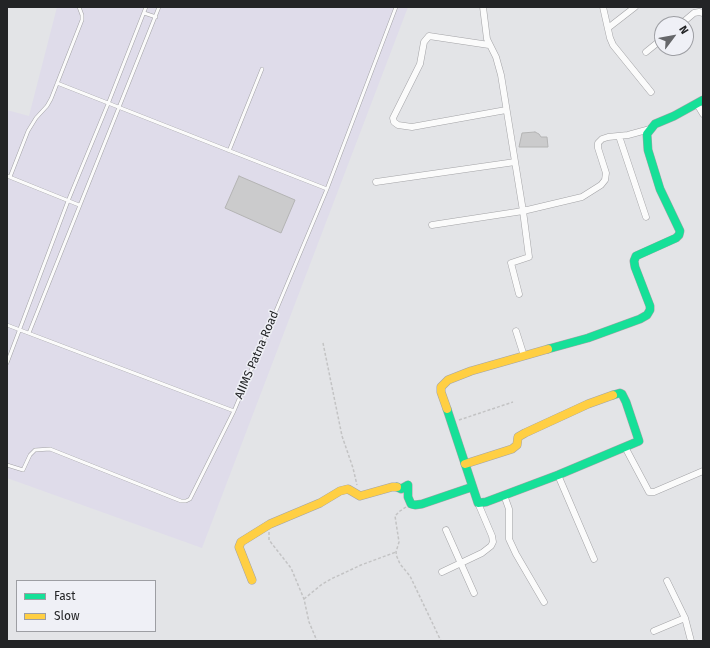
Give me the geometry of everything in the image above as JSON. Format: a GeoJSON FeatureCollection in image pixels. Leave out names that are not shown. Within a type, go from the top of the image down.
{"type":"FeatureCollection","features":[{"type":"Feature","properties":{"kind":"street"},"geometry":{"type":"LineString","coordinates":[[483,7],[487,39],[499,65],[529,257],[511,263],[519,294]]}},
{"type":"Feature","properties":{"kind":"street"},"geometry":{"type":"LineString","coordinates":[[603,7],[610,38],[616,49],[651,92]]}},
{"type":"Feature","properties":{"kind":"street"},"geometry":{"type":"LineString","coordinates":[[608,28],[635,7]]}},
{"type":"Feature","properties":{"kind":"street"},"geometry":{"type":"LineString","coordinates":[[690,16],[694,13],[703,13]]}},
{"type":"Feature","properties":{"kind":"street"},"geometry":{"type":"LineString","coordinates":[[489,45],[428,36],[424,42],[418,69],[393,118],[394,122],[398,125],[412,127],[506,110]]}},
{"type":"Feature","properties":{"kind":"street"},"geometry":{"type":"LineString","coordinates":[[646,52],[654,46]]}},
{"type":"Feature","properties":{"kind":"street"},"geometry":{"type":"LineString","coordinates":[[442,572],[487,550],[493,542],[492,536],[472,487],[441,392],[441,387],[448,380],[471,371],[588,338],[647,315],[650,310],[634,261],[636,256],[676,238],[680,231],[655,174],[647,141],[647,134],[655,124],[700,102],[703,114]]}},
{"type":"Feature","properties":{"kind":"street"},"geometry":{"type":"LineString","coordinates":[[432,225],[523,211],[582,197],[601,185],[605,180],[606,173],[598,148],[598,143],[602,139],[650,129]]}},
{"type":"Feature","properties":{"kind":"street"},"geometry":{"type":"LineString","coordinates":[[619,136],[646,217]]}},
{"type":"Feature","properties":{"kind":"street"},"geometry":{"type":"LineString","coordinates":[[376,182],[515,162]]}},
{"type":"Feature","properties":{"kind":"street"},"geometry":{"type":"LineString","coordinates":[[516,331],[524,356]]}},
{"type":"Feature","properties":{"kind":"street"},"geometry":{"type":"LineString","coordinates":[[465,464],[512,449],[517,445],[518,437],[588,404],[620,393],[626,402],[639,441],[558,475],[486,502],[478,503]]}},
{"type":"Feature","properties":{"kind":"street"},"geometry":{"type":"LineString","coordinates":[[624,447],[649,492],[654,492],[703,471]]}},
{"type":"Feature","properties":{"kind":"street"},"geometry":{"type":"LineString","coordinates":[[558,475],[594,559]]}},
{"type":"Feature","properties":{"kind":"street"},"geometry":{"type":"LineString","coordinates":[[252,580],[238,547],[241,542],[270,524],[320,503],[340,491],[348,489],[360,496],[392,487],[398,486],[401,489],[408,485],[408,497],[411,504],[422,504],[472,487]]}},
{"type":"Feature","properties":{"kind":"street"},"geometry":{"type":"LineString","coordinates":[[504,495],[509,509],[509,539],[544,602]]}},
{"type":"Feature","properties":{"kind":"street"},"geometry":{"type":"LineString","coordinates":[[446,530],[474,593]]}},
{"type":"Feature","properties":{"kind":"street"},"geometry":{"type":"LineString","coordinates":[[667,581],[685,618],[691,641]]}},
{"type":"Feature","properties":{"kind":"street"},"geometry":{"type":"LineString","coordinates":[[654,631],[685,618]]}},
{"type":"Feature","properties":{"kind":"lane"},"geometry":{"type":"LineString","coordinates":[[79,7],[82,20],[57,83],[47,106],[32,123],[8,176],[79,205]]}},
{"type":"Feature","properties":{"kind":"lane"},"geometry":{"type":"LineString","coordinates":[[7,363],[68,201],[146,7]]}},
{"type":"Feature","properties":{"kind":"lane"},"geometry":{"type":"LineString","coordinates":[[29,333],[79,205],[160,7]]}},
{"type":"Feature","properties":{"kind":"lane","name":"AIIMS Patna Road"},"geometry":{"type":"LineString","coordinates":[[7,325],[234,411],[326,189],[396,7]]}},
{"type":"Feature","properties":{"kind":"lane"},"geometry":{"type":"LineString","coordinates":[[144,13],[156,17]]}},
{"type":"Feature","properties":{"kind":"lane"},"geometry":{"type":"LineString","coordinates":[[229,151],[262,69]]}},
{"type":"Feature","properties":{"kind":"lane"},"geometry":{"type":"LineString","coordinates":[[57,83],[326,189]]}},
{"type":"Feature","properties":{"kind":"lane"},"geometry":{"type":"LineString","coordinates":[[7,466],[23,470],[30,455],[36,450],[50,449],[181,501],[186,501],[190,499],[234,411]]}},
{"type":"Feature","properties":{"kind":"path"},"geometry":{"type":"LineString","coordinates":[[323,343],[342,436],[353,468],[360,496]]}},
{"type":"Feature","properties":{"kind":"path"},"geometry":{"type":"LineString","coordinates":[[451,422],[513,402]]}},
{"type":"Feature","properties":{"kind":"path"},"geometry":{"type":"LineString","coordinates":[[411,504],[395,516],[399,542],[396,552],[397,557],[400,564],[412,580],[441,641]]}},
{"type":"Feature","properties":{"kind":"path"},"geometry":{"type":"LineString","coordinates":[[270,524],[269,540],[291,568],[304,599],[309,622],[318,641]]}},
{"type":"Feature","properties":{"kind":"path"},"geometry":{"type":"LineString","coordinates":[[304,599],[331,579],[361,565],[396,552]]}},
{"type":"Feature","properties":{"kind":"shaded area"},"geometry":{"type":"Polygon","coordinates":[[[57,7],[408,7],[202,548],[7,478],[7,110],[29,116],[57,7]]]}},
{"type":"Feature","properties":{"kind":"building"},"geometry":{"type":"Polygon","coordinates":[[[535,132],[541,137],[547,137],[548,147],[519,147],[522,133],[535,132]]]}},
{"type":"Feature","properties":{"kind":"building"},"geometry":{"type":"Polygon","coordinates":[[[239,176],[295,200],[281,233],[225,208],[239,176]]]}},
{"type":"Feature","properties":{"kind":"traffic: fast"},"geometry":{"type":"LineString","coordinates":[[548,349],[588,338],[647,315],[650,310],[650,306],[634,261],[636,256],[676,238],[680,231],[660,189],[648,150],[647,134],[655,124],[674,116],[703,100]]}},
{"type":"Feature","properties":{"kind":"traffic: fast"},"geometry":{"type":"LineString","coordinates":[[447,409],[478,503],[486,502],[558,475],[639,441],[622,394],[620,393],[613,395]]}},
{"type":"Feature","properties":{"kind":"traffic: fast"},"geometry":{"type":"LineString","coordinates":[[397,487],[401,489],[408,485],[408,497],[411,504],[415,505],[472,487]]}},
{"type":"Feature","properties":{"kind":"traffic: slow"},"geometry":{"type":"LineString","coordinates":[[447,409],[441,392],[441,387],[448,380],[471,371],[548,349]]}},
{"type":"Feature","properties":{"kind":"traffic: slow"},"geometry":{"type":"LineString","coordinates":[[465,464],[512,449],[517,445],[518,437],[525,433],[588,404],[613,395]]}},
{"type":"Feature","properties":{"kind":"traffic: slow"},"geometry":{"type":"LineString","coordinates":[[252,580],[239,547],[241,542],[270,524],[320,503],[340,491],[348,489],[360,496],[397,487]]}}]}
